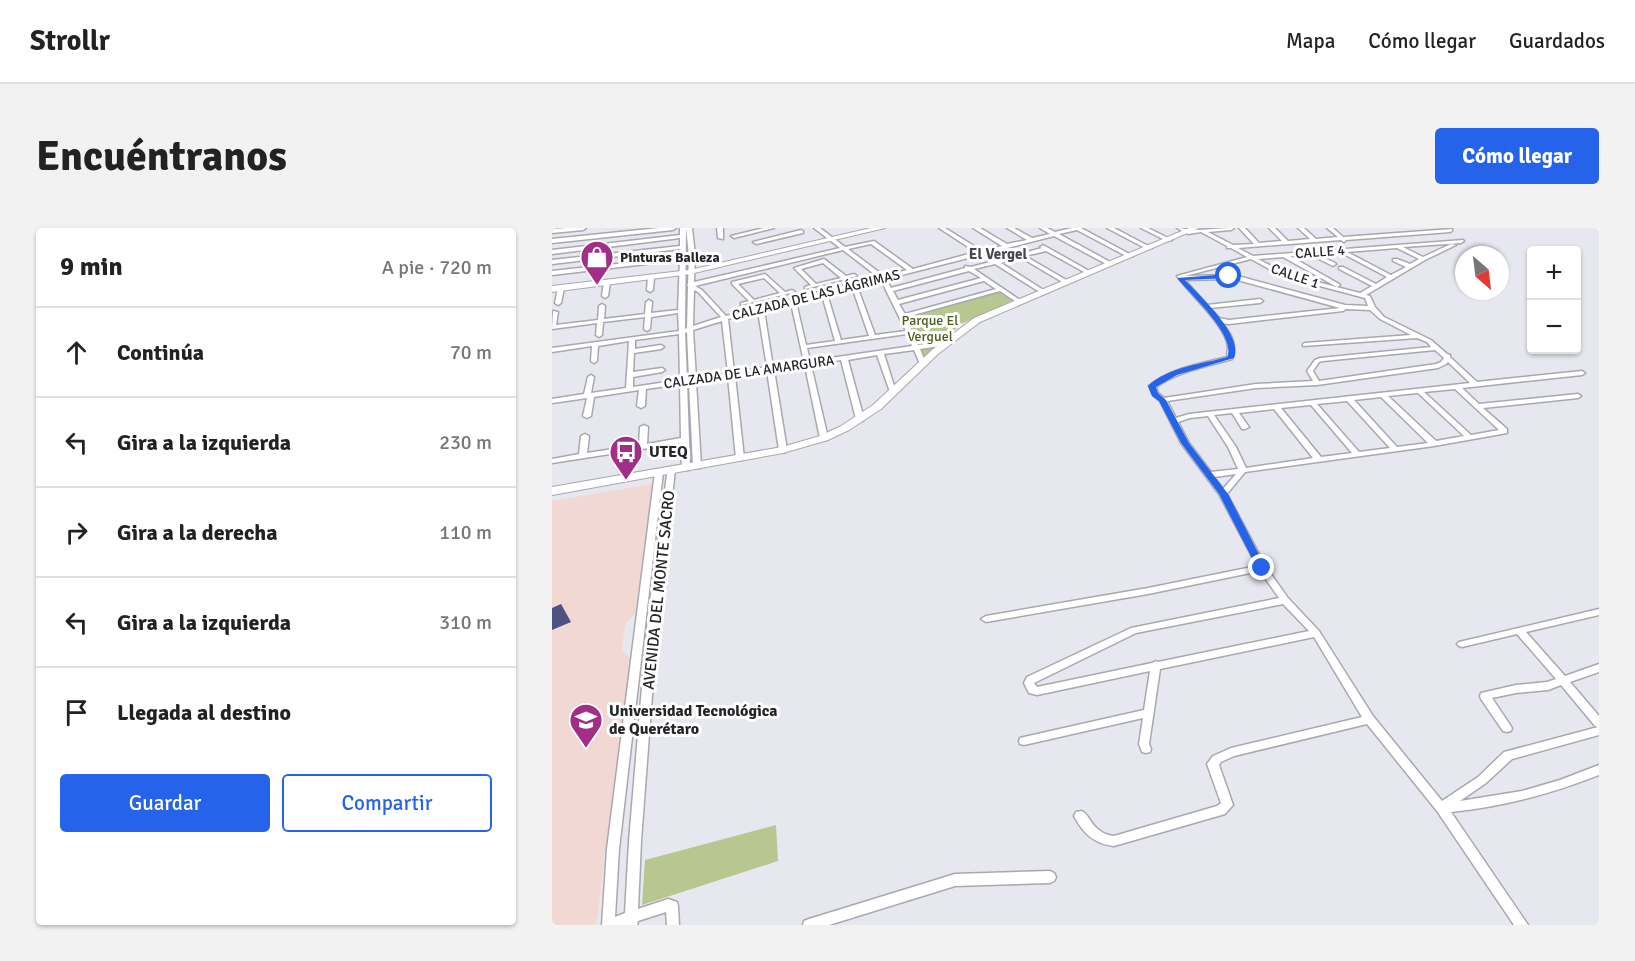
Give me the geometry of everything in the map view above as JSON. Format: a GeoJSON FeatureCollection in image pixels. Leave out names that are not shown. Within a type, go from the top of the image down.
{"type":"FeatureCollection","features":[{"type":"Feature","properties":{"kind":"street"},"geometry":{"type":"LineString","coordinates":[[552,231],[583,228]]}},
{"type":"Feature","properties":{"kind":"street"},"geometry":{"type":"LineString","coordinates":[[552,241],[612,231],[673,228]]}},
{"type":"Feature","properties":{"kind":"street"},"geometry":{"type":"LineString","coordinates":[[683,228],[683,258],[691,286],[697,466]]}},
{"type":"Feature","properties":{"kind":"street"},"geometry":{"type":"LineString","coordinates":[[671,472],[684,440],[681,311],[689,228]]}},
{"type":"Feature","properties":{"kind":"street"},"geometry":{"type":"LineString","coordinates":[[721,238],[722,228]]}},
{"type":"Feature","properties":{"kind":"street"},"geometry":{"type":"LineString","coordinates":[[734,236],[771,228]]}},
{"type":"Feature","properties":{"kind":"street"},"geometry":{"type":"LineString","coordinates":[[784,228],[792,234]]}},
{"type":"Feature","properties":{"kind":"street"},"geometry":{"type":"LineString","coordinates":[[817,228],[883,278],[903,316],[923,364]]}},
{"type":"Feature","properties":{"kind":"street"},"geometry":{"type":"LineString","coordinates":[[830,238],[868,228]]}},
{"type":"Feature","properties":{"kind":"street"},"geometry":{"type":"LineString","coordinates":[[604,281],[686,271],[881,228]]}},
{"type":"Feature","properties":{"kind":"street"},"geometry":{"type":"LineString","coordinates":[[942,228],[981,252]]}},
{"type":"Feature","properties":{"kind":"street"},"geometry":{"type":"LineString","coordinates":[[976,228],[1006,246]]}},
{"type":"Feature","properties":{"kind":"street"},"geometry":{"type":"LineString","coordinates":[[1010,228],[1088,272]]}},
{"type":"Feature","properties":{"kind":"street"},"geometry":{"type":"LineString","coordinates":[[1043,228],[1110,264]]}},
{"type":"Feature","properties":{"kind":"street"},"geometry":{"type":"LineString","coordinates":[[1078,228],[1130,256]]}},
{"type":"Feature","properties":{"kind":"street","name":"CALZADA DE LAS LÁGRIMAS"},"geometry":{"type":"LineString","coordinates":[[552,350],[682,332],[793,300],[1078,228]]}},
{"type":"Feature","properties":{"kind":"street"},"geometry":{"type":"LineString","coordinates":[[1110,228],[1149,248]]}},
{"type":"Feature","properties":{"kind":"street"},"geometry":{"type":"LineString","coordinates":[[1144,228],[1169,240]]}},
{"type":"Feature","properties":{"kind":"street"},"geometry":{"type":"LineString","coordinates":[[552,498],[697,466],[783,450],[824,438],[860,419],[947,343],[977,320],[1191,229],[1231,228]]}},
{"type":"Feature","properties":{"kind":"street"},"geometry":{"type":"LineString","coordinates":[[1242,228],[1257,244]]}},
{"type":"Feature","properties":{"kind":"street"},"geometry":{"type":"LineString","coordinates":[[1272,228],[1287,243]]}},
{"type":"Feature","properties":{"kind":"street"},"geometry":{"type":"LineString","coordinates":[[1301,228],[1315,241]]}},
{"type":"Feature","properties":{"kind":"street"},"geometry":{"type":"LineString","coordinates":[[1330,228],[1355,250]]}},
{"type":"Feature","properties":{"kind":"street"},"geometry":{"type":"LineString","coordinates":[[1359,228],[1370,237]]}},
{"type":"Feature","properties":{"kind":"street"},"geometry":{"type":"LineString","coordinates":[[1388,228],[1396,235]]}},
{"type":"Feature","properties":{"kind":"street"},"geometry":{"type":"LineString","coordinates":[[1416,228],[1423,233]]}},
{"type":"Feature","properties":{"kind":"street","name":"CALLE 1"},"geometry":{"type":"LineString","coordinates":[[1191,229],[1284,275],[1361,295]]}},
{"type":"Feature","properties":{"kind":"street"},"geometry":{"type":"LineString","coordinates":[[1229,247],[1423,233],[1449,229],[1463,240],[1423,259],[1361,295]]}},
{"type":"Feature","properties":{"kind":"street"},"geometry":{"type":"LineString","coordinates":[[605,296],[604,267],[612,231]]}},
{"type":"Feature","properties":{"kind":"street"},"geometry":{"type":"LineString","coordinates":[[747,233],[758,244],[801,232]]}},
{"type":"Feature","properties":{"kind":"street"},"geometry":{"type":"LineString","coordinates":[[552,252],[683,236]]}},
{"type":"Feature","properties":{"kind":"street","name":"CALLE 4"},"geometry":{"type":"LineString","coordinates":[[1180,277],[1250,258],[1461,241]]}},
{"type":"Feature","properties":{"kind":"street"},"geometry":{"type":"LineString","coordinates":[[691,286],[872,242],[911,270]]}},
{"type":"Feature","properties":{"kind":"street"},"geometry":{"type":"LineString","coordinates":[[552,262],[683,247]]}},
{"type":"Feature","properties":{"kind":"street"},"geometry":{"type":"LineString","coordinates":[[1399,247],[1423,259]]}},
{"type":"Feature","properties":{"kind":"street"},"geometry":{"type":"LineString","coordinates":[[889,290],[1046,249]]}},
{"type":"Feature","properties":{"kind":"street"},"geometry":{"type":"LineString","coordinates":[[1369,249],[1381,255]]}},
{"type":"Feature","properties":{"kind":"street"},"geometry":{"type":"LineString","coordinates":[[1341,251],[1391,277]]}},
{"type":"Feature","properties":{"kind":"street"},"geometry":{"type":"LineString","coordinates":[[1311,254],[1332,264]]}},
{"type":"Feature","properties":{"kind":"street"},"geometry":{"type":"LineString","coordinates":[[1284,255],[1349,292]]}},
{"type":"Feature","properties":{"kind":"street"},"geometry":{"type":"LineString","coordinates":[[1021,256],[1066,282]]}},
{"type":"Feature","properties":{"kind":"street"},"geometry":{"type":"LineString","coordinates":[[552,273],[683,258]]}},
{"type":"Feature","properties":{"kind":"street"},"geometry":{"type":"LineString","coordinates":[[802,258],[810,264]]}},
{"type":"Feature","properties":{"kind":"street"},"geometry":{"type":"LineString","coordinates":[[956,259],[1020,302]]}},
{"type":"Feature","properties":{"kind":"street"},"geometry":{"type":"LineString","coordinates":[[1395,260],[1411,267]]}},
{"type":"Feature","properties":{"kind":"street"},"geometry":{"type":"LineString","coordinates":[[815,286],[796,269],[825,262],[845,278]]}},
{"type":"Feature","properties":{"kind":"street"},"geometry":{"type":"LineString","coordinates":[[996,262],[1043,292]]}},
{"type":"Feature","properties":{"kind":"street"},"geometry":{"type":"LineString","coordinates":[[1341,268],[1375,286]]}},
{"type":"Feature","properties":{"kind":"street"},"geometry":{"type":"LineString","coordinates":[[558,303],[555,288],[686,271]]}},
{"type":"Feature","properties":{"kind":"street"},"geometry":{"type":"LineString","coordinates":[[742,272],[749,279]]}},
{"type":"Feature","properties":{"kind":"street"},"geometry":{"type":"LineString","coordinates":[[752,301],[734,283],[765,276],[784,294]]}},
{"type":"Feature","properties":{"kind":"street"},"geometry":{"type":"LineString","coordinates":[[807,288],[854,276]]}},
{"type":"Feature","properties":{"kind":"street"},"geometry":{"type":"LineString","coordinates":[[650,290],[651,277]]}},
{"type":"Feature","properties":{"kind":"street"},"geometry":{"type":"LineString","coordinates":[[1180,277],[1218,320],[1232,341],[1233,352],[1230,358],[1162,379],[1152,386],[1155,394],[1162,400],[1185,443],[1223,494],[1262,568],[1285,600],[1316,633],[1369,719],[1441,808],[1522,925]]}},
{"type":"Feature","properties":{"kind":"street"},"geometry":{"type":"LineString","coordinates":[[1180,277],[1234,277],[1352,308]]}},
{"type":"Feature","properties":{"kind":"street"},"geometry":{"type":"LineString","coordinates":[[895,303],[985,279]]}},
{"type":"Feature","properties":{"kind":"street"},"geometry":{"type":"LineString","coordinates":[[854,285],[873,337]]}},
{"type":"Feature","properties":{"kind":"street"},"geometry":{"type":"LineString","coordinates":[[691,286],[700,291],[725,318],[740,458]]}},
{"type":"Feature","properties":{"kind":"street"},"geometry":{"type":"LineString","coordinates":[[903,316],[1001,289]]}},
{"type":"Feature","properties":{"kind":"street"},"geometry":{"type":"LineString","coordinates":[[743,304],[792,292]]}},
{"type":"Feature","properties":{"kind":"street"},"geometry":{"type":"LineString","coordinates":[[824,292],[839,342]]}},
{"type":"Feature","properties":{"kind":"street"},"geometry":{"type":"LineString","coordinates":[[1361,295],[1370,298],[1372,308],[1382,318],[1438,348],[1475,384]]}},
{"type":"Feature","properties":{"kind":"street"},"geometry":{"type":"LineString","coordinates":[[793,300],[824,438]]}},
{"type":"Feature","properties":{"kind":"street"},"geometry":{"type":"LineString","coordinates":[[1206,307],[1260,301]]}},
{"type":"Feature","properties":{"kind":"street"},"geometry":{"type":"LineString","coordinates":[[647,329],[649,302]]}},
{"type":"Feature","properties":{"kind":"street"},"geometry":{"type":"LineString","coordinates":[[599,335],[602,306]]}},
{"type":"Feature","properties":{"kind":"street"},"geometry":{"type":"LineString","coordinates":[[1218,320],[1228,322],[1352,308],[1372,308]]}},
{"type":"Feature","properties":{"kind":"street"},"geometry":{"type":"LineString","coordinates":[[761,309],[783,450]]}},
{"type":"Feature","properties":{"kind":"street"},"geometry":{"type":"LineString","coordinates":[[555,312],[552,327],[681,311]]}},
{"type":"Feature","properties":{"kind":"street"},"geometry":{"type":"LineString","coordinates":[[803,347],[910,332]]}},
{"type":"Feature","properties":{"kind":"street"},"geometry":{"type":"LineString","coordinates":[[1305,345],[1419,336]]}},
{"type":"Feature","properties":{"kind":"street"},"geometry":{"type":"LineString","coordinates":[[629,390],[632,339]]}},
{"type":"Feature","properties":{"kind":"street","name":"CALZADA DE LA AMARGURA"},"geometry":{"type":"LineString","coordinates":[[552,401],[947,343]]}},
{"type":"Feature","properties":{"kind":"street"},"geometry":{"type":"LineString","coordinates":[[594,361],[595,345]]}},
{"type":"Feature","properties":{"kind":"street"},"geometry":{"type":"LineString","coordinates":[[632,351],[661,347]]}},
{"type":"Feature","properties":{"kind":"street"},"geometry":{"type":"LineString","coordinates":[[1317,383],[1310,371],[1317,361],[1322,359],[1438,348]]}},
{"type":"Feature","properties":{"kind":"street"},"geometry":{"type":"LineString","coordinates":[[880,353],[893,392]]}},
{"type":"Feature","properties":{"kind":"street"},"geometry":{"type":"LineString","coordinates":[[1162,400],[1256,386],[1317,383],[1438,366],[1444,363],[1448,356]]}},
{"type":"Feature","properties":{"kind":"street"},"geometry":{"type":"LineString","coordinates":[[844,358],[860,419]]}},
{"type":"Feature","properties":{"kind":"street"},"geometry":{"type":"LineString","coordinates":[[630,375],[662,370]]}},
{"type":"Feature","properties":{"kind":"street"},"geometry":{"type":"LineString","coordinates":[[1173,420],[1234,411],[1582,373]]}},
{"type":"Feature","properties":{"kind":"street"},"geometry":{"type":"LineString","coordinates":[[587,416],[591,376]]}},
{"type":"Feature","properties":{"kind":"street"},"geometry":{"type":"LineString","coordinates":[[1209,475],[1434,444],[1504,431],[1457,387]]}},
{"type":"Feature","properties":{"kind":"street"},"geometry":{"type":"LineString","coordinates":[[641,406],[643,388]]}},
{"type":"Feature","properties":{"kind":"street"},"geometry":{"type":"LineString","coordinates":[[1420,392],[1469,437]]}},
{"type":"Feature","properties":{"kind":"street"},"geometry":{"type":"LineString","coordinates":[[1383,395],[1434,444]]}},
{"type":"Feature","properties":{"kind":"street"},"geometry":{"type":"LineString","coordinates":[[1477,406],[1578,396]]}},
{"type":"Feature","properties":{"kind":"street"},"geometry":{"type":"LineString","coordinates":[[1349,399],[1395,448]]}},
{"type":"Feature","properties":{"kind":"street"},"geometry":{"type":"LineString","coordinates":[[1313,404],[1357,454]]}},
{"type":"Feature","properties":{"kind":"street"},"geometry":{"type":"LineString","coordinates":[[1276,407],[1318,459]]}},
{"type":"Feature","properties":{"kind":"street"},"geometry":{"type":"LineString","coordinates":[[1234,411],[1245,427]]}},
{"type":"Feature","properties":{"kind":"street"},"geometry":{"type":"LineString","coordinates":[[1209,414],[1232,447],[1244,470]]}},
{"type":"Feature","properties":{"kind":"street"},"geometry":{"type":"LineString","coordinates":[[643,446],[644,428]]}},
{"type":"Feature","properties":{"kind":"street"},"geometry":{"type":"LineString","coordinates":[[583,456],[585,436]]}},
{"type":"Feature","properties":{"kind":"street"},"geometry":{"type":"LineString","coordinates":[[552,461],[684,440]]}},
{"type":"Feature","properties":{"kind":"street"},"geometry":{"type":"LineString","coordinates":[[1223,494],[1244,470]]}},
{"type":"Feature","properties":{"kind":"street"},"geometry":{"type":"LineString","coordinates":[[552,491],[671,472]]}},
{"type":"Feature","properties":{"kind":"street","name":"AVENIDA DEL MONTE SACRO"},"geometry":{"type":"LineString","coordinates":[[632,921],[635,841],[653,616],[671,472]]}},
{"type":"Feature","properties":{"kind":"street","name":"AVENIDA DEL MONTE SACRO"},"geometry":{"type":"LineString","coordinates":[[608,925],[613,849],[671,472]]}},
{"type":"Feature","properties":{"kind":"street"},"geometry":{"type":"LineString","coordinates":[[986,619],[1148,591],[1262,568]]}},
{"type":"Feature","properties":{"kind":"street"},"geometry":{"type":"LineString","coordinates":[[1285,600],[1134,630],[1029,683],[1033,690],[1037,691],[1316,633]]}},
{"type":"Feature","properties":{"kind":"street"},"geometry":{"type":"LineString","coordinates":[[1462,644],[1599,612]]}},
{"type":"Feature","properties":{"kind":"street"},"geometry":{"type":"LineString","coordinates":[[1519,630],[1599,723]]}},
{"type":"Feature","properties":{"kind":"street"},"geometry":{"type":"LineString","coordinates":[[1146,749],[1144,744],[1156,665]]}},
{"type":"Feature","properties":{"kind":"street"},"geometry":{"type":"LineString","coordinates":[[1507,728],[1485,696],[1516,688],[1548,686],[1599,668]]}},
{"type":"Feature","properties":{"kind":"street"},"geometry":{"type":"LineString","coordinates":[[1024,741],[1148,713]]}},
{"type":"Feature","properties":{"kind":"street"},"geometry":{"type":"LineString","coordinates":[[1080,816],[1094,836],[1102,840],[1114,841],[1221,810],[1227,805],[1213,764],[1217,759],[1231,752],[1369,719]]}},
{"type":"Feature","properties":{"kind":"street"},"geometry":{"type":"LineString","coordinates":[[1441,808],[1482,780],[1508,755],[1599,731]]}},
{"type":"Feature","properties":{"kind":"street"},"geometry":{"type":"LineString","coordinates":[[1441,808],[1482,805],[1563,785],[1599,770]]}},
{"type":"Feature","properties":{"kind":"street"},"geometry":{"type":"LineString","coordinates":[[809,925],[955,880],[1050,878]]}},
{"type":"Feature","properties":{"kind":"street"},"geometry":{"type":"LineString","coordinates":[[608,925],[632,921],[672,906],[673,925]]}},
{"type":"Feature","properties":{"kind":"shaded area","name":"Universidad Tecnológica de Querétaro"},"geometry":{"type":"Polygon","coordinates":[[[652,484],[636,612],[626,623],[623,640],[622,650],[630,658],[598,915],[595,925],[552,925],[552,501],[652,484]]]}},
{"type":"Feature","properties":{"kind":"green space","name":"Parque El Verguel"},"geometry":{"type":"Polygon","coordinates":[[[1000,291],[1014,300],[961,324],[923,359],[906,317],[1000,291]]]}},
{"type":"Feature","properties":{"kind":"green space"},"geometry":{"type":"Polygon","coordinates":[[[776,825],[778,861],[642,905],[645,860],[776,825]]]}},
{"type":"Feature","properties":{"kind":"building"},"geometry":{"type":"Polygon","coordinates":[[[561,604],[571,622],[552,630],[552,608],[561,604]]]}},
{"type":"Feature","properties":{"kind":"place","name":"Pinturas Balleza"},"geometry":{"type":"Point","coordinates":[597,286]}},
{"type":"Feature","properties":{"kind":"place","name":"UTEQ"},"geometry":{"type":"Point","coordinates":[626,481]}},
{"type":"Feature","properties":{"kind":"place","name":"Universidad Tecnológica de Querétaro"},"geometry":{"type":"Point","coordinates":[586,749]}},
{"type":"Feature","properties":{"kind":"district","name":"El Vergel"},"geometry":{"type":"Point","coordinates":[998,254]}},
{"type":"Feature","properties":{"kind":"route"},"geometry":{"type":"LineString","coordinates":[[1229,276],[1180,278],[1218,320],[1232,341],[1233,352],[1230,358],[1174,374],[1152,386],[1185,443],[1223,494],[1262,568]]}}]}
